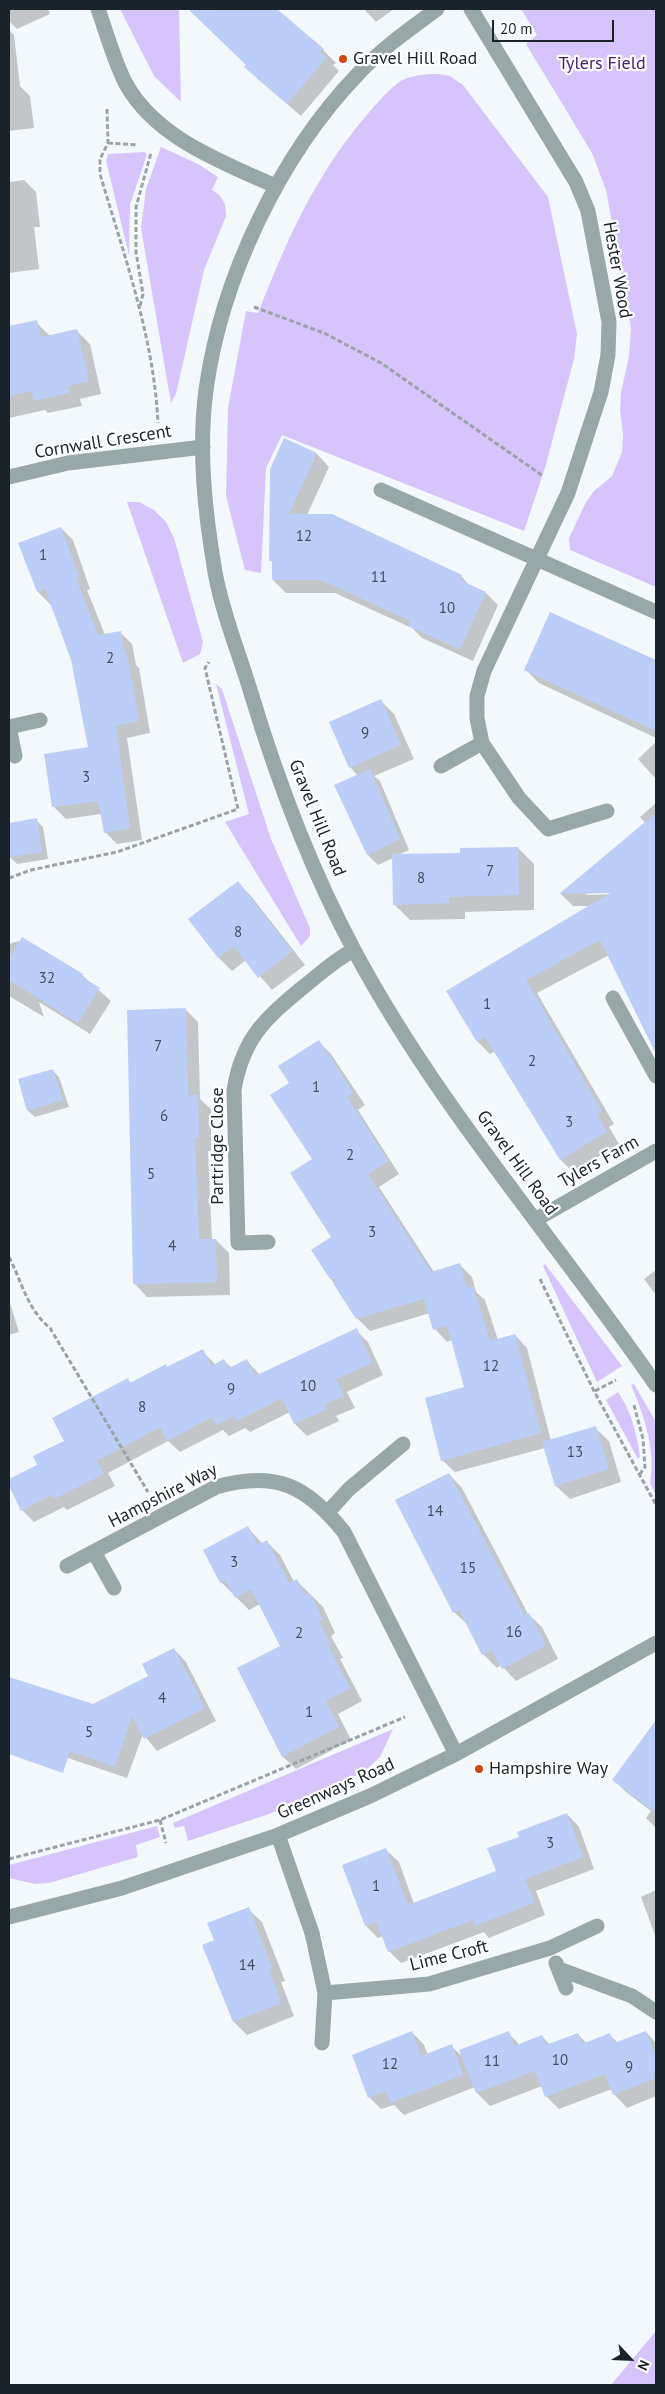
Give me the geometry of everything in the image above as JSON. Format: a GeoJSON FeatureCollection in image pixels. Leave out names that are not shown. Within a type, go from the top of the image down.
{"type":"FeatureCollection","features":[{"type":"Feature","properties":{"kind":"street"},"geometry":{"type":"LineString","coordinates":[[98,9],[126,84],[142,108],[163,128],[200,149],[275,186]]}},
{"type":"Feature","properties":{"kind":"street","name":"Gravel Hill Road"},"geometry":{"type":"LineString","coordinates":[[437,9],[358,74],[302,143],[275,186],[248,245],[228,298],[214,343],[206,394],[204,446],[205,504],[216,576],[262,730],[305,842],[354,950],[403,1033],[453,1108],[656,1385]]}},
{"type":"Feature","properties":{"kind":"street","name":"Hester Wood"},"geometry":{"type":"LineString","coordinates":[[471,9],[576,182],[588,211],[609,322],[608,355],[601,392],[568,493],[484,671],[477,696],[477,718],[482,743],[519,798],[548,828],[607,811]]}},
{"type":"Feature","properties":{"kind":"street","name":"Cornwall Crescent"},"geometry":{"type":"LineString","coordinates":[[9,477],[68,463],[204,446]]}},
{"type":"Feature","properties":{"kind":"street"},"geometry":{"type":"LineString","coordinates":[[381,490],[538,558],[656,612]]}},
{"type":"Feature","properties":{"kind":"street"},"geometry":{"type":"LineString","coordinates":[[15,756],[9,727],[40,720]]}},
{"type":"Feature","properties":{"kind":"street"},"geometry":{"type":"LineString","coordinates":[[441,766],[482,743]]}},
{"type":"Feature","properties":{"kind":"street","name":"Partridge Close"},"geometry":{"type":"LineString","coordinates":[[268,1242],[238,1243],[234,1090],[238,1068],[260,1026],[276,1010],[332,964],[354,950]]}},
{"type":"Feature","properties":{"kind":"street"},"geometry":{"type":"LineString","coordinates":[[613,998],[656,1076]]}},
{"type":"Feature","properties":{"kind":"street","name":"Tylers Farm"},"geometry":{"type":"LineString","coordinates":[[535,1220],[656,1152]]}},
{"type":"Feature","properties":{"kind":"street"},"geometry":{"type":"LineString","coordinates":[[328,1512],[349,1489],[404,1444]]}},
{"type":"Feature","properties":{"kind":"street","name":"Hampshire Way"},"geometry":{"type":"LineString","coordinates":[[67,1566],[216,1487],[239,1480],[284,1484],[305,1492],[328,1512],[344,1532],[456,1754]]}},
{"type":"Feature","properties":{"kind":"street"},"geometry":{"type":"LineString","coordinates":[[94,1552],[114,1588]]}},
{"type":"Feature","properties":{"kind":"street","name":"Greenways Road"},"geometry":{"type":"LineString","coordinates":[[9,1917],[122,1888],[278,1835],[370,1796],[456,1754],[656,1643]]}},
{"type":"Feature","properties":{"kind":"street"},"geometry":{"type":"LineString","coordinates":[[278,1835],[312,1934],[325,1993],[322,2043]]}},
{"type":"Feature","properties":{"kind":"street","name":"Lime Croft"},"geometry":{"type":"LineString","coordinates":[[325,1993],[429,1984],[550,1948],[597,1926]]}},
{"type":"Feature","properties":{"kind":"street"},"geometry":{"type":"LineString","coordinates":[[550,1948],[566,1988]]}},
{"type":"Feature","properties":{"kind":"street"},"geometry":{"type":"LineString","coordinates":[[559,1969],[632,1996],[656,2012]]}},
{"type":"Feature","properties":{"kind":"path"},"geometry":{"type":"LineString","coordinates":[[107,108],[108,143],[100,159],[100,174],[139,308],[156,393],[159,452]]}},
{"type":"Feature","properties":{"kind":"path"},"geometry":{"type":"LineString","coordinates":[[139,308],[143,294],[136,252],[136,207],[153,146],[163,128]]}},
{"type":"Feature","properties":{"kind":"path"},"geometry":{"type":"LineString","coordinates":[[108,143],[153,146]]}},
{"type":"Feature","properties":{"kind":"path"},"geometry":{"type":"LineString","coordinates":[[228,298],[324,333],[381,364],[568,493]]}},
{"type":"Feature","properties":{"kind":"path"},"geometry":{"type":"LineString","coordinates":[[9,878],[31,870],[117,852],[238,809],[205,668],[232,630]]}},
{"type":"Feature","properties":{"kind":"path"},"geometry":{"type":"LineString","coordinates":[[9,1257],[30,1306],[40,1320],[50,1328],[162,1516]]}},
{"type":"Feature","properties":{"kind":"path"},"geometry":{"type":"LineString","coordinates":[[539,1276],[594,1391],[656,1505]]}},
{"type":"Feature","properties":{"kind":"path"},"geometry":{"type":"LineString","coordinates":[[594,1391],[642,1365]]}},
{"type":"Feature","properties":{"kind":"path"},"geometry":{"type":"LineString","coordinates":[[631,1398],[643,1439],[645,1467],[640,1474]]}},
{"type":"Feature","properties":{"kind":"path"},"geometry":{"type":"LineString","coordinates":[[9,1860],[160,1820],[433,1706]]}},
{"type":"Feature","properties":{"kind":"path"},"geometry":{"type":"LineString","coordinates":[[160,1820],[168,1850]]}},
{"type":"Feature","properties":{"kind":"green space"},"geometry":{"type":"Polygon","coordinates":[[[120,9],[179,9],[181,102],[154,76],[120,9]]]}},
{"type":"Feature","properties":{"kind":"green space","name":"Tylers Field"},"geometry":{"type":"Polygon","coordinates":[[[521,9],[656,9],[656,587],[570,550],[569,538],[586,502],[594,491],[612,476],[622,452],[621,393],[629,356],[631,328],[606,190],[592,153],[526,44],[537,35],[521,9]]]}},
{"type":"Feature","properties":{"kind":"green space"},"geometry":{"type":"Polygon","coordinates":[[[428,74],[450,76],[463,85],[548,197],[577,334],[574,359],[545,468],[524,531],[282,435],[266,468],[261,573],[245,570],[226,496],[228,408],[246,311],[258,313],[289,240],[312,194],[339,150],[356,128],[381,99],[402,80],[428,74]]]}},
{"type":"Feature","properties":{"kind":"green space"},"geometry":{"type":"Polygon","coordinates":[[[161,147],[198,164],[218,177],[212,190],[223,200],[226,211],[226,216],[204,270],[176,394],[171,403],[141,228],[146,189],[161,147]]]}},
{"type":"Feature","properties":{"kind":"green space"},"geometry":{"type":"Polygon","coordinates":[[[144,152],[147,154],[130,205],[129,255],[106,161],[108,154],[144,152]]]}},
{"type":"Feature","properties":{"kind":"green space"},"geometry":{"type":"Polygon","coordinates":[[[127,502],[139,502],[154,510],[166,522],[174,538],[203,642],[200,654],[183,663],[127,502]]]}},
{"type":"Feature","properties":{"kind":"green space"},"geometry":{"type":"Polygon","coordinates":[[[216,684],[222,689],[271,839],[310,928],[310,936],[301,946],[225,822],[249,814],[216,684]]]}},
{"type":"Feature","properties":{"kind":"green space"},"geometry":{"type":"Polygon","coordinates":[[[545,1264],[622,1366],[597,1382],[543,1266],[545,1264]]]}},
{"type":"Feature","properties":{"kind":"green space"},"geometry":{"type":"Polygon","coordinates":[[[634,1384],[656,1422],[656,1495],[650,1483],[651,1458],[648,1433],[631,1385],[634,1384]]]}},
{"type":"Feature","properties":{"kind":"green space"},"geometry":{"type":"Polygon","coordinates":[[[618,1392],[633,1423],[639,1448],[640,1457],[638,1459],[606,1400],[618,1392]]]}},
{"type":"Feature","properties":{"kind":"green space"},"geometry":{"type":"Polygon","coordinates":[[[393,1729],[380,1757],[364,1772],[269,1814],[188,1841],[184,1826],[175,1828],[173,1823],[393,1729]]]}},
{"type":"Feature","properties":{"kind":"green space"},"geometry":{"type":"Polygon","coordinates":[[[157,1826],[160,1837],[136,1845],[138,1857],[49,1883],[35,1884],[9,1878],[9,1865],[157,1826]]]}},
{"type":"Feature","properties":{"kind":"green space"},"geometry":{"type":"Polygon","coordinates":[[[656,2331],[656,2385],[611,2385],[656,2331]]]}},
{"type":"Feature","properties":{"kind":"building"},"geometry":{"type":"Polygon","coordinates":[[[188,9],[277,9],[324,49],[320,52],[327,57],[287,104],[244,67],[246,65],[188,9]]]}},
{"type":"Feature","properties":{"kind":"building"},"geometry":{"type":"Polygon","coordinates":[[[37,320],[41,337],[77,329],[89,381],[68,386],[69,393],[34,401],[32,391],[9,396],[9,326],[37,320]]]}},
{"type":"Feature","properties":{"kind":"building"},"geometry":{"type":"Polygon","coordinates":[[[284,438],[317,453],[289,514],[332,514],[462,575],[460,580],[486,592],[460,649],[408,626],[410,621],[321,580],[272,580],[272,561],[269,561],[270,469],[284,438]]]}},
{"type":"Feature","properties":{"kind":"building"},"geometry":{"type":"Polygon","coordinates":[[[61,527],[79,577],[76,578],[98,635],[121,631],[139,721],[116,726],[130,828],[104,833],[98,801],[52,807],[44,754],[88,747],[71,660],[45,589],[37,592],[18,543],[61,527]]]}},
{"type":"Feature","properties":{"kind":"building"},"geometry":{"type":"Polygon","coordinates":[[[550,612],[656,660],[656,731],[524,670],[550,612]]]}},
{"type":"Feature","properties":{"kind":"building"},"geometry":{"type":"Polygon","coordinates":[[[381,699],[401,745],[349,768],[329,722],[381,699]]]}},
{"type":"Feature","properties":{"kind":"building"},"geometry":{"type":"Polygon","coordinates":[[[370,769],[400,839],[367,855],[334,785],[370,769]]]}},
{"type":"Feature","properties":{"kind":"building"},"geometry":{"type":"Polygon","coordinates":[[[656,813],[656,1054],[600,940],[526,980],[602,1111],[597,1114],[607,1132],[560,1160],[485,1037],[477,1042],[446,991],[610,893],[559,894],[656,813]]]}},
{"type":"Feature","properties":{"kind":"building"},"geometry":{"type":"Polygon","coordinates":[[[37,818],[42,852],[9,857],[9,823],[37,818]]]}},
{"type":"Feature","properties":{"kind":"building"},"geometry":{"type":"Polygon","coordinates":[[[518,847],[519,895],[449,897],[449,903],[393,905],[392,854],[460,853],[460,848],[518,847]]]}},
{"type":"Feature","properties":{"kind":"building"},"geometry":{"type":"Polygon","coordinates":[[[238,881],[292,951],[258,978],[234,946],[218,958],[188,919],[238,881]]]}},
{"type":"Feature","properties":{"kind":"building"},"geometry":{"type":"Polygon","coordinates":[[[22,937],[83,974],[82,977],[100,988],[78,1023],[9,980],[9,959],[22,937]]]}},
{"type":"Feature","properties":{"kind":"building"},"geometry":{"type":"Polygon","coordinates":[[[186,1008],[188,1095],[198,1095],[199,1138],[195,1138],[199,1239],[216,1239],[217,1282],[133,1284],[127,1010],[186,1008]]]}},
{"type":"Feature","properties":{"kind":"building"},"geometry":{"type":"Polygon","coordinates":[[[319,1040],[353,1092],[347,1097],[388,1161],[368,1174],[431,1272],[460,1263],[467,1288],[473,1286],[490,1341],[515,1334],[541,1433],[441,1461],[425,1398],[464,1387],[447,1325],[433,1330],[424,1299],[356,1319],[333,1283],[340,1279],[330,1279],[311,1250],[331,1237],[290,1173],[312,1159],[270,1095],[289,1083],[278,1066],[319,1040]]]}},
{"type":"Feature","properties":{"kind":"building"},"geometry":{"type":"Polygon","coordinates":[[[53,1069],[63,1100],[27,1111],[18,1079],[53,1069]]]}},
{"type":"Feature","properties":{"kind":"building"},"geometry":{"type":"Polygon","coordinates":[[[357,1328],[372,1363],[336,1379],[344,1396],[325,1404],[327,1409],[294,1424],[282,1398],[237,1421],[234,1416],[216,1425],[212,1417],[167,1441],[160,1427],[97,1461],[104,1474],[54,1499],[52,1495],[21,1511],[9,1486],[9,1479],[37,1465],[33,1456],[64,1441],[52,1418],[128,1378],[130,1383],[166,1364],[167,1367],[203,1349],[211,1366],[224,1359],[229,1368],[247,1359],[255,1376],[357,1328]]]}},
{"type":"Feature","properties":{"kind":"building"},"geometry":{"type":"Polygon","coordinates":[[[596,1426],[609,1469],[555,1486],[542,1442],[596,1426]]]}},
{"type":"Feature","properties":{"kind":"building"},"geometry":{"type":"Polygon","coordinates":[[[449,1473],[524,1615],[529,1613],[546,1645],[502,1669],[491,1650],[482,1655],[459,1610],[453,1613],[395,1500],[449,1473]]]}},
{"type":"Feature","properties":{"kind":"building"},"geometry":{"type":"Polygon","coordinates":[[[248,1526],[258,1545],[267,1540],[289,1583],[297,1579],[305,1595],[310,1593],[323,1620],[319,1622],[331,1645],[328,1646],[350,1688],[326,1701],[339,1727],[282,1757],[237,1668],[280,1646],[251,1589],[235,1598],[225,1580],[220,1583],[203,1550],[248,1526]]]}},
{"type":"Feature","properties":{"kind":"building"},"geometry":{"type":"Polygon","coordinates":[[[174,1648],[205,1708],[144,1739],[132,1716],[115,1767],[70,1751],[63,1773],[9,1754],[9,1677],[93,1704],[148,1676],[142,1664],[174,1648]]]}},
{"type":"Feature","properties":{"kind":"building"},"geometry":{"type":"Polygon","coordinates":[[[656,1720],[656,1813],[612,1780],[656,1720]]]}},
{"type":"Feature","properties":{"kind":"building"},"geometry":{"type":"Polygon","coordinates":[[[567,1813],[583,1857],[525,1879],[534,1903],[475,1926],[473,1920],[388,1952],[376,1922],[365,1926],[342,1865],[386,1848],[408,1905],[496,1871],[487,1848],[519,1837],[517,1832],[567,1813]]]}},
{"type":"Feature","properties":{"kind":"building"},"geometry":{"type":"Polygon","coordinates":[[[249,1907],[272,1968],[269,1969],[281,2003],[233,2022],[202,1945],[214,1940],[207,1923],[249,1907]]]}},
{"type":"Feature","properties":{"kind":"building"},"geometry":{"type":"Polygon","coordinates":[[[412,2031],[421,2056],[452,2044],[463,2075],[390,2103],[386,2091],[368,2098],[352,2055],[412,2031]]]}},
{"type":"Feature","properties":{"kind":"building"},"geometry":{"type":"Polygon","coordinates":[[[509,2031],[514,2046],[542,2035],[546,2045],[578,2033],[582,2044],[610,2033],[614,2043],[646,2031],[656,2057],[656,2078],[613,2095],[605,2074],[545,2097],[535,2071],[476,2093],[459,2050],[509,2031]]]}},
{"type":"Feature","properties":{"kind":"place","name":"Gravel Hill Road"},"geometry":{"type":"Point","coordinates":[343,59]}},
{"type":"Feature","properties":{"kind":"place","name":"Hampshire Way"},"geometry":{"type":"Point","coordinates":[479,1769]}}]}
